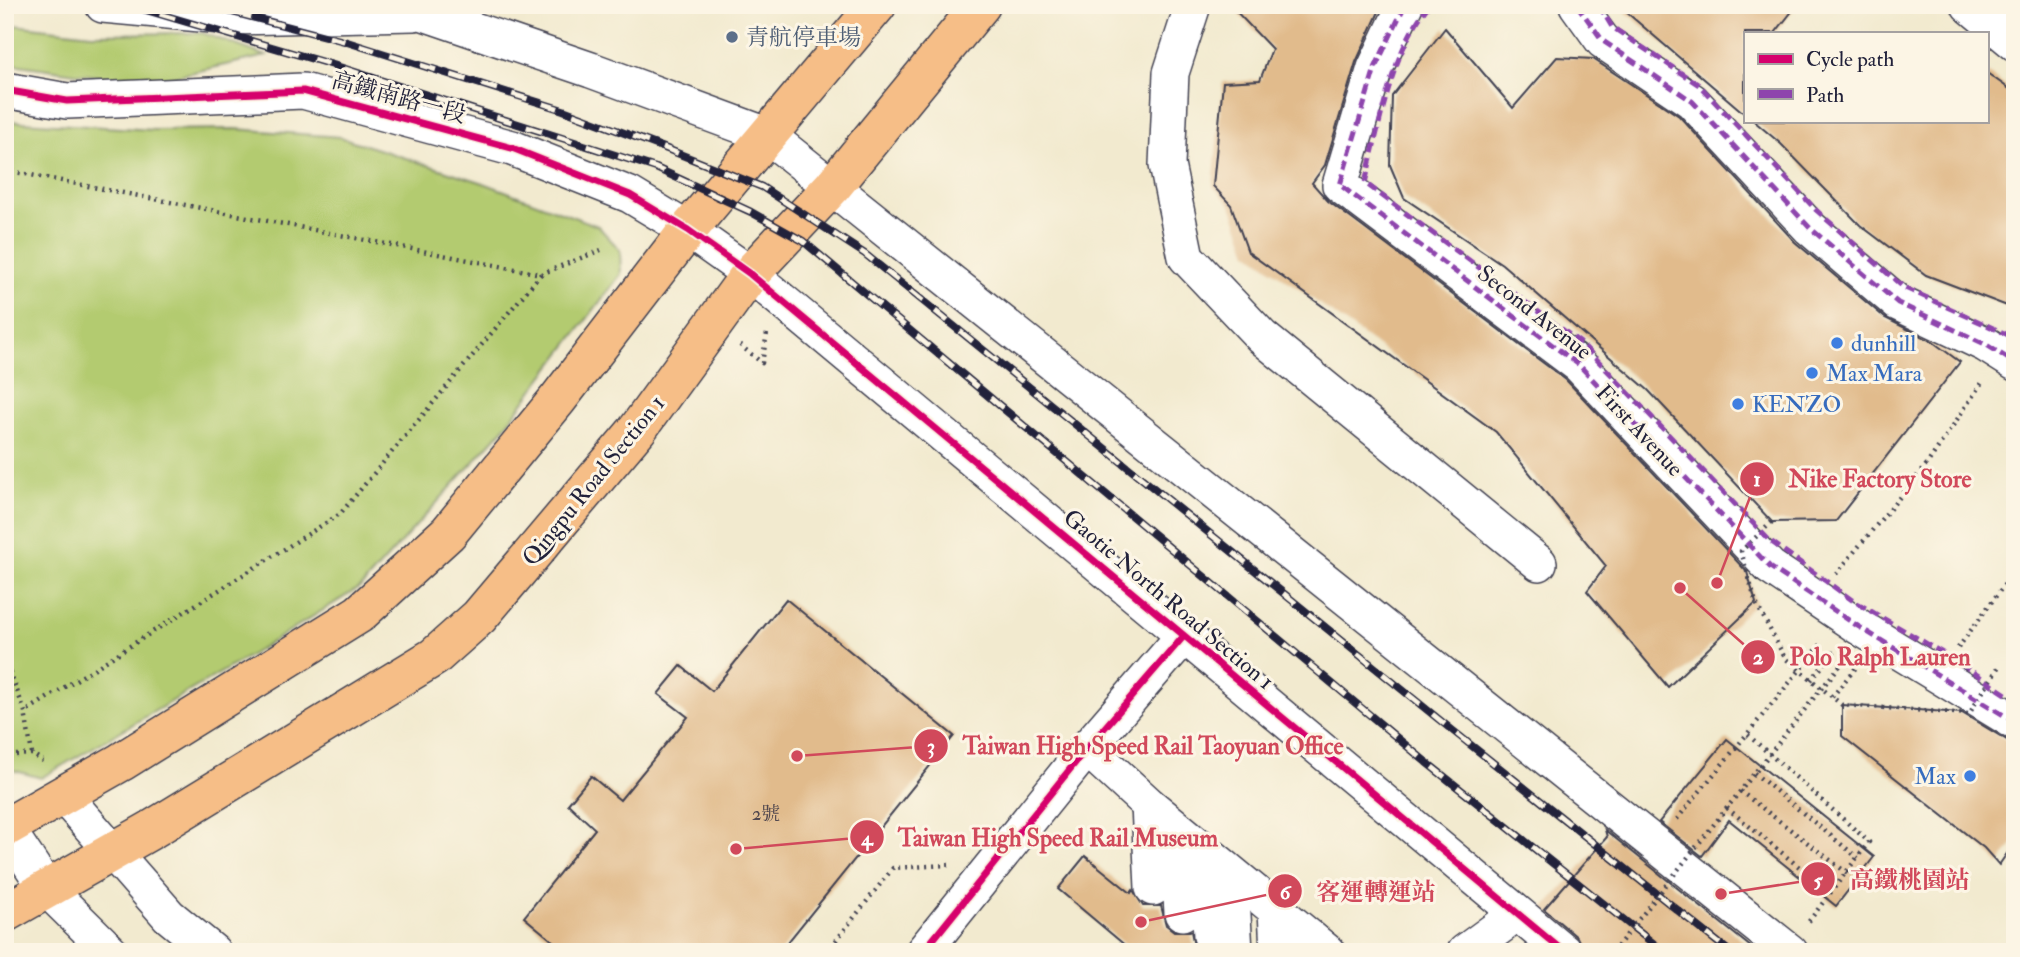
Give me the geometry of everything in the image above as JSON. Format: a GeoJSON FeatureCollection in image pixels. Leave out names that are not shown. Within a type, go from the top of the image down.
{"type":"FeatureCollection","features":[{"type":"Feature","properties":{"kind":"main road"},"geometry":{"type":"LineString","coordinates":[[6,827],[359,614],[448,533],[558,399],[688,230],[877,5]]}},
{"type":"Feature","properties":{"kind":"main road","name":"Qingpu Road Section 1"},"geometry":{"type":"LineString","coordinates":[[5,913],[113,853],[433,657],[480,617],[637,430],[750,274],[832,187],[981,5]]}},
{"type":"Feature","properties":{"kind":"street"},"geometry":{"type":"LineString","coordinates":[[103,5],[233,17],[424,13]]}},
{"type":"Feature","properties":{"kind":"street"},"geometry":{"type":"LineString","coordinates":[[391,5],[424,13],[719,115],[767,135],[1654,844],[1798,939]]}},
{"type":"Feature","properties":{"kind":"street"},"geometry":{"type":"LineString","coordinates":[[1193,5],[1171,73],[1167,165],[1186,257],[1262,337],[1539,563]]}},
{"type":"Feature","properties":{"kind":"street"},"geometry":{"type":"LineString","coordinates":[[1577,5],[1603,41],[1692,101],[1810,228],[1898,303],[2011,351]]}},
{"type":"Feature","properties":{"kind":"street"},"geometry":{"type":"LineString","coordinates":[[1598,5],[1612,27],[1699,85],[1816,210],[1903,287],[2011,351]]}},
{"type":"Feature","properties":{"kind":"street"},"geometry":{"type":"LineString","coordinates":[[1969,5],[2015,43]]}},
{"type":"Feature","properties":{"kind":"street","name":"First Avenue"},"geometry":{"type":"LineString","coordinates":[[1411,8],[1375,68],[1340,186],[1579,365],[1770,567],[1852,616]]}},
{"type":"Feature","properties":{"kind":"street","name":"Second Avenue"},"geometry":{"type":"LineString","coordinates":[[1411,8],[1413,25],[1393,78],[1365,183],[1582,344],[1769,540],[1852,616]]}},
{"type":"Feature","properties":{"kind":"street","name":"高鐵南路一段"},"geometry":{"type":"LineString","coordinates":[[5,90],[67,101],[303,91],[512,148],[643,201],[750,274]]}},
{"type":"Feature","properties":{"kind":"street","name":"Gaotie North Road Section 1"},"geometry":{"type":"LineString","coordinates":[[750,274],[1564,952]]}},
{"type":"Feature","properties":{"kind":"street"},"geometry":{"type":"LineString","coordinates":[[1852,616],[1951,658],[2015,700]]}},
{"type":"Feature","properties":{"kind":"street"},"geometry":{"type":"LineString","coordinates":[[1852,616],[2015,722]]}},
{"type":"Feature","properties":{"kind":"street"},"geometry":{"type":"LineString","coordinates":[[923,952],[1087,748],[1183,636]]}},
{"type":"Feature","properties":{"kind":"street"},"geometry":{"type":"LineString","coordinates":[[1087,748],[1281,921]]}},
{"type":"Feature","properties":{"kind":"street"},"geometry":{"type":"LineString","coordinates":[[63,795],[169,916],[213,952]]}},
{"type":"Feature","properties":{"kind":"street"},"geometry":{"type":"LineString","coordinates":[[1149,805],[1153,888]]}},
{"type":"Feature","properties":{"kind":"street"},"geometry":{"type":"LineString","coordinates":[[6,827],[47,889],[111,952]]}},
{"type":"Feature","properties":{"kind":"street"},"geometry":{"type":"LineString","coordinates":[[1177,828],[1182,912]]}},
{"type":"Feature","properties":{"kind":"street"},"geometry":{"type":"LineString","coordinates":[[1465,952],[1517,914]]}},
{"type":"Feature","properties":{"kind":"street"},"geometry":{"type":"LineString","coordinates":[[1223,944],[1281,921]]}},
{"type":"Feature","properties":{"kind":"street"},"geometry":{"type":"LineString","coordinates":[[1256,952],[1281,921]]}},
{"type":"Feature","properties":{"kind":"path"},"geometry":{"type":"LineString","coordinates":[[5,170],[541,274]]}},
{"type":"Feature","properties":{"kind":"path"},"geometry":{"type":"LineString","coordinates":[[25,712],[340,514],[541,274],[601,250]]}},
{"type":"Feature","properties":{"kind":"path"},"geometry":{"type":"LineString","coordinates":[[732,338],[762,363],[767,333]]}},
{"type":"Feature","properties":{"kind":"path"},"geometry":{"type":"LineString","coordinates":[[1832,697],[1852,616],[1927,464],[2011,351]]}},
{"type":"Feature","properties":{"kind":"path"},"geometry":{"type":"LineString","coordinates":[[1772,522],[1741,551],[1756,603],[1785,658],[1842,705],[1969,714],[1999,666]]}},
{"type":"Feature","properties":{"kind":"path"},"geometry":{"type":"LineString","coordinates":[[1951,658],[2015,570]]}},
{"type":"Feature","properties":{"kind":"path"},"geometry":{"type":"LineString","coordinates":[[1654,844],[1852,616]]}},
{"type":"Feature","properties":{"kind":"path"},"geometry":{"type":"LineString","coordinates":[[5,658],[25,712],[32,754]]}},
{"type":"Feature","properties":{"kind":"path"},"geometry":{"type":"LineString","coordinates":[[1613,952],[1821,689]]}},
{"type":"Feature","properties":{"kind":"path"},"geometry":{"type":"LineString","coordinates":[[1748,735],[1869,842],[1798,939]]}},
{"type":"Feature","properties":{"kind":"path"},"geometry":{"type":"LineString","coordinates":[[16,755],[32,754],[43,761]]}},
{"type":"Feature","properties":{"kind":"path"},"geometry":{"type":"LineString","coordinates":[[1754,773],[1858,858]]}},
{"type":"Feature","properties":{"kind":"path"},"geometry":{"type":"LineString","coordinates":[[1740,791],[1847,873]]}},
{"type":"Feature","properties":{"kind":"path"},"geometry":{"type":"LineString","coordinates":[[1727,808],[1831,893]]}},
{"type":"Feature","properties":{"kind":"path"},"geometry":{"type":"LineString","coordinates":[[827,952],[893,868],[955,864]]}},
{"type":"Feature","properties":{"kind":"green space"},"geometry":{"type":"Polygon","coordinates":[[[5,24],[91,34],[203,33],[266,56],[144,83],[5,63],[5,24]]]}},
{"type":"Feature","properties":{"kind":"green space"},"geometry":{"type":"Polygon","coordinates":[[[5,121],[154,130],[235,129],[340,137],[481,182],[598,226],[620,250],[621,274],[504,428],[362,586],[41,778],[5,768],[5,121]]]}},
{"type":"Feature","properties":{"kind":"building"},"geometry":{"type":"Polygon","coordinates":[[[1230,5],[1382,5],[1356,62],[1325,165],[1312,183],[1328,201],[1566,380],[1747,572],[1756,603],[1668,687],[1587,591],[1606,566],[1496,432],[1248,252],[1231,205],[1213,186],[1223,82],[1260,80],[1272,49],[1230,5]]]}},
{"type":"Feature","properties":{"kind":"building"},"geometry":{"type":"Polygon","coordinates":[[[1618,5],[1797,5],[1776,32],[1744,32],[1744,113],[1618,5]]]}},
{"type":"Feature","properties":{"kind":"building"},"geometry":{"type":"Polygon","coordinates":[[[1445,28],[1513,108],[1557,57],[1593,59],[1679,116],[1795,242],[1885,318],[1933,342],[1960,362],[1836,521],[1772,522],[1648,390],[1502,264],[1404,198],[1390,165],[1392,96],[1445,28]]]}},
{"type":"Feature","properties":{"kind":"building"},"geometry":{"type":"Polygon","coordinates":[[[1988,74],[2015,93],[2015,309],[1926,275],[1860,225],[1781,144],[1755,122],[1988,122],[1988,74]]]}},
{"type":"Feature","properties":{"kind":"building"},"geometry":{"type":"Polygon","coordinates":[[[786,599],[954,736],[780,952],[566,952],[524,917],[595,829],[568,804],[591,776],[620,800],[688,717],[658,694],[681,666],[712,691],[786,599]]]}},
{"type":"Feature","properties":{"kind":"building"},"geometry":{"type":"Polygon","coordinates":[[[1842,705],[1962,713],[2015,745],[2015,842],[1999,865],[1984,848],[1842,736],[1842,705]]]}},
{"type":"Feature","properties":{"kind":"building"},"geometry":{"type":"Polygon","coordinates":[[[1727,739],[1874,857],[1836,906],[1729,820],[1702,856],[1659,822],[1727,739]]]}},
{"type":"Feature","properties":{"kind":"building"},"geometry":{"type":"Polygon","coordinates":[[[1605,830],[1757,952],[1584,952],[1577,937],[1544,909],[1607,837],[1605,830]]]}},
{"type":"Feature","properties":{"kind":"building"},"geometry":{"type":"Polygon","coordinates":[[[1085,856],[1131,893],[1133,890],[1143,906],[1161,906],[1166,925],[1174,931],[1191,931],[1194,946],[1199,952],[1133,952],[1058,889],[1085,856]]]}},
{"type":"Feature","properties":{"kind":"railway"},"geometry":{"type":"LineString","coordinates":[[129,5],[333,65],[656,168],[751,212],[803,241],[1426,762],[1664,952]]}},
{"type":"Feature","properties":{"kind":"railway"},"geometry":{"type":"LineString","coordinates":[[205,5],[344,41],[563,110],[762,187],[865,254],[1730,952]]}},
{"type":"Feature","properties":{"kind":"marked path"},"geometry":{"type":"LineString","coordinates":[[1405,5],[1375,68],[1340,185],[1579,365],[1770,567],[1856,625],[2015,722]]}},
{"type":"Feature","properties":{"kind":"marked path"},"geometry":{"type":"LineString","coordinates":[[1429,5],[1416,24],[1396,67],[1365,183],[1582,344],[1769,540],[1852,600],[1958,662],[2015,700]]}},
{"type":"Feature","properties":{"kind":"marked path"},"geometry":{"type":"LineString","coordinates":[[1577,5],[1603,41],[1692,101],[1810,228],[1898,303],[1985,344],[2015,363]]}},
{"type":"Feature","properties":{"kind":"marked path"},"geometry":{"type":"LineString","coordinates":[[1599,5],[1612,27],[1699,85],[1816,210],[1903,287],[2015,338]]}},
{"type":"Feature","properties":{"kind":"cycle path"},"geometry":{"type":"LineString","coordinates":[[5,90],[67,101],[303,91],[512,148],[630,195],[688,230],[750,274],[1564,952]]}},
{"type":"Feature","properties":{"kind":"cycle path"},"geometry":{"type":"LineString","coordinates":[[923,952],[1087,748],[1183,637]]}},
{"type":"Feature","properties":{"kind":"place","name":"青航停車場"},"geometry":{"type":"Point","coordinates":[732,37]}},
{"type":"Feature","properties":{"kind":"place","name":"dunhill"},"geometry":{"type":"Point","coordinates":[1837,343]}},
{"type":"Feature","properties":{"kind":"place","name":"Max Mara"},"geometry":{"type":"Point","coordinates":[1812,373]}},
{"type":"Feature","properties":{"kind":"place","name":"KENZO"},"geometry":{"type":"Point","coordinates":[1738,404]}},
{"type":"Feature","properties":{"kind":"place","name":"Nike Factory Store"},"geometry":{"type":"Point","coordinates":[1717,583]}},
{"type":"Feature","properties":{"kind":"place","name":"Polo Ralph Lauren"},"geometry":{"type":"Point","coordinates":[1680,588]}},
{"type":"Feature","properties":{"kind":"place","name":"Taiwan High Speed Rail Taoyuan Office"},"geometry":{"type":"Point","coordinates":[797,756]}},
{"type":"Feature","properties":{"kind":"place","name":"Max"},"geometry":{"type":"Point","coordinates":[1970,776]}},
{"type":"Feature","properties":{"kind":"place","name":"Taiwan High Speed Rail Museum"},"geometry":{"type":"Point","coordinates":[736,849]}},
{"type":"Feature","properties":{"kind":"place","name":"高鐵桃園站"},"geometry":{"type":"Point","coordinates":[1721,894]}},
{"type":"Feature","properties":{"kind":"place","name":"客運轉運站"},"geometry":{"type":"Point","coordinates":[1141,922]}}]}
